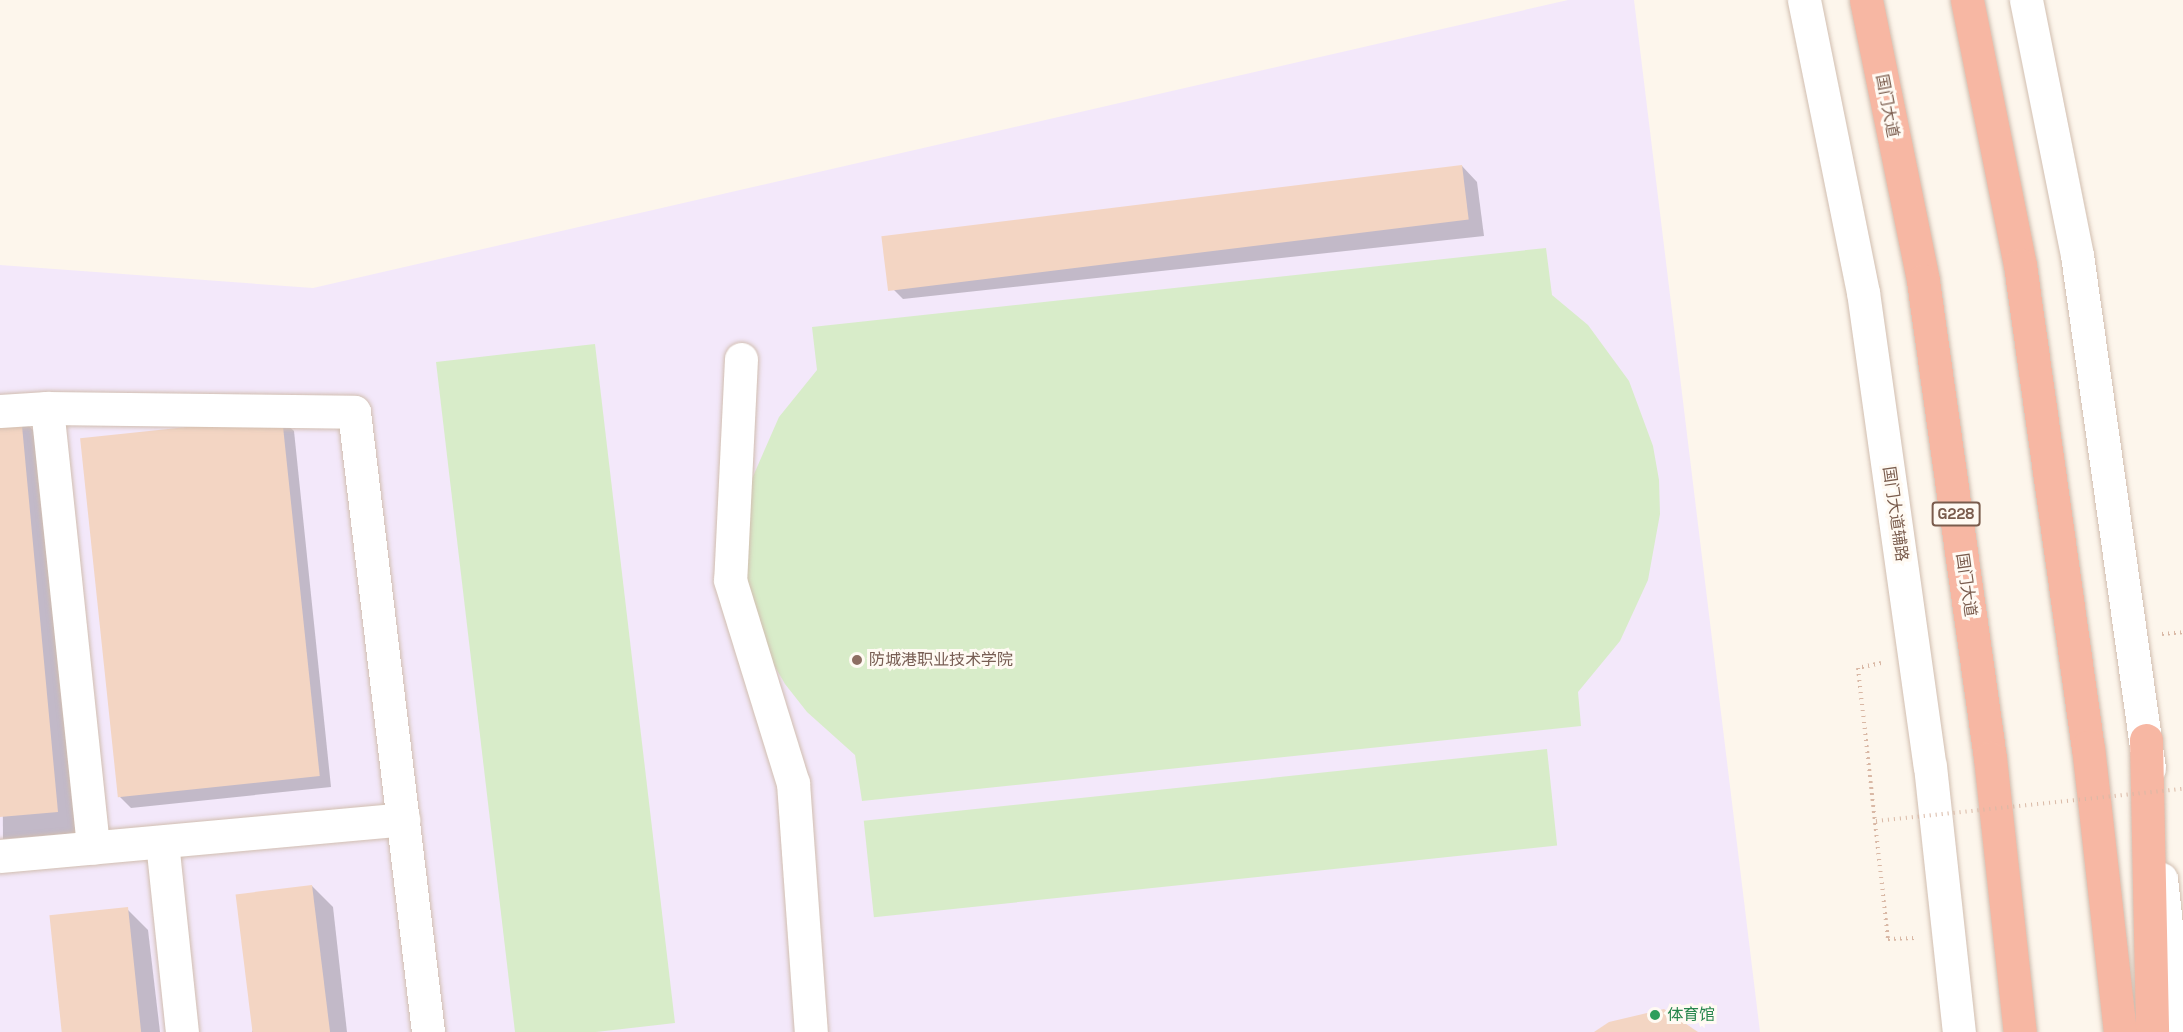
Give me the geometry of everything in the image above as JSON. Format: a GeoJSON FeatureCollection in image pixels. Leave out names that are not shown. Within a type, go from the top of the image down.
{"type":"FeatureCollection","features":[{"type":"Feature","properties":{"kind":"highway","name":"国门大道"},"geometry":{"type":"LineString","coordinates":[[1866,0],[1923,281],[1990,758],[2020,1032]]}},
{"type":"Feature","properties":{"kind":"highway"},"geometry":{"type":"LineString","coordinates":[[1967,0],[2020,265],[2088,747],[2120,1032]]}},
{"type":"Feature","properties":{"kind":"highway"},"geometry":{"type":"LineString","coordinates":[[2146,740],[2152,1032]]}},
{"type":"Feature","properties":{"kind":"street","name":"国门大道辅路"},"geometry":{"type":"LineString","coordinates":[[1804,0],[1863,292],[1930,766],[1959,1032]]}},
{"type":"Feature","properties":{"kind":"street"},"geometry":{"type":"LineString","coordinates":[[2026,0],[2077,255],[2146,740],[2178,1032]]}},
{"type":"Feature","properties":{"kind":"street"},"geometry":{"type":"LineString","coordinates":[[741,359],[730,580],[793,783],[811,1032]]}},
{"type":"Feature","properties":{"kind":"street"},"geometry":{"type":"LineString","coordinates":[[47,408],[93,848]]}},
{"type":"Feature","properties":{"kind":"street"},"geometry":{"type":"LineString","coordinates":[[0,411],[47,408],[354,412],[428,1032]]}},
{"type":"Feature","properties":{"kind":"street"},"geometry":{"type":"LineString","coordinates":[[0,856],[403,819]]}},
{"type":"Feature","properties":{"kind":"street"},"geometry":{"type":"LineString","coordinates":[[162,842],[182,1032]]}},
{"type":"Feature","properties":{"kind":"path"},"geometry":{"type":"LineString","coordinates":[[1858,668],[1888,939]]}},
{"type":"Feature","properties":{"kind":"path"},"geometry":{"type":"LineString","coordinates":[[1876,821],[2183,789]]}},
{"type":"Feature","properties":{"kind":"shaded area","name":"防城港职业技术学院"},"geometry":{"type":"Polygon","coordinates":[[[1568,0],[1634,0],[1760,1032],[0,1032],[0,265],[313,288],[1568,0]]]}},
{"type":"Feature","properties":{"kind":"green space"},"geometry":{"type":"Polygon","coordinates":[[[1546,248],[1552,295],[1588,325],[1629,381],[1653,446],[1659,480],[1660,514],[1648,580],[1620,641],[1578,692],[1581,726],[862,801],[855,755],[807,712],[785,684],[767,653],[745,584],[751,481],[779,417],[817,370],[812,327],[1546,248]]]}},
{"type":"Feature","properties":{"kind":"green space"},"geometry":{"type":"Polygon","coordinates":[[[595,344],[675,1023],[596,1032],[515,1032],[436,362],[595,344]]]}},
{"type":"Feature","properties":{"kind":"green space"},"geometry":{"type":"Polygon","coordinates":[[[1547,749],[1557,845],[874,917],[864,821],[1547,749]]]}},
{"type":"Feature","properties":{"kind":"building"},"geometry":{"type":"Polygon","coordinates":[[[1462,165],[1469,220],[888,291],[881,236],[1462,165]]]}},
{"type":"Feature","properties":{"kind":"building"},"geometry":{"type":"Polygon","coordinates":[[[21,415],[58,812],[0,817],[0,417],[21,415]]]}},
{"type":"Feature","properties":{"kind":"building"},"geometry":{"type":"Polygon","coordinates":[[[282,417],[320,776],[118,797],[80,438],[282,417]]]}},
{"type":"Feature","properties":{"kind":"building"},"geometry":{"type":"Polygon","coordinates":[[[312,885],[330,1032],[252,1032],[236,894],[312,885]]]}},
{"type":"Feature","properties":{"kind":"building"},"geometry":{"type":"Polygon","coordinates":[[[128,907],[141,1032],[62,1032],[49,915],[128,907]]]}},
{"type":"Feature","properties":{"kind":"building","name":"体育馆"},"geometry":{"type":"Polygon","coordinates":[[[1664,1009],[1698,1032],[1594,1032],[1609,1022],[1664,1009]]]}},
{"type":"Feature","properties":{"kind":"place","name":"防城港职业技术学院"},"geometry":{"type":"Point","coordinates":[857,660]}},
{"type":"Feature","properties":{"kind":"place","name":"体育馆"},"geometry":{"type":"Point","coordinates":[1655,1015]}}]}
